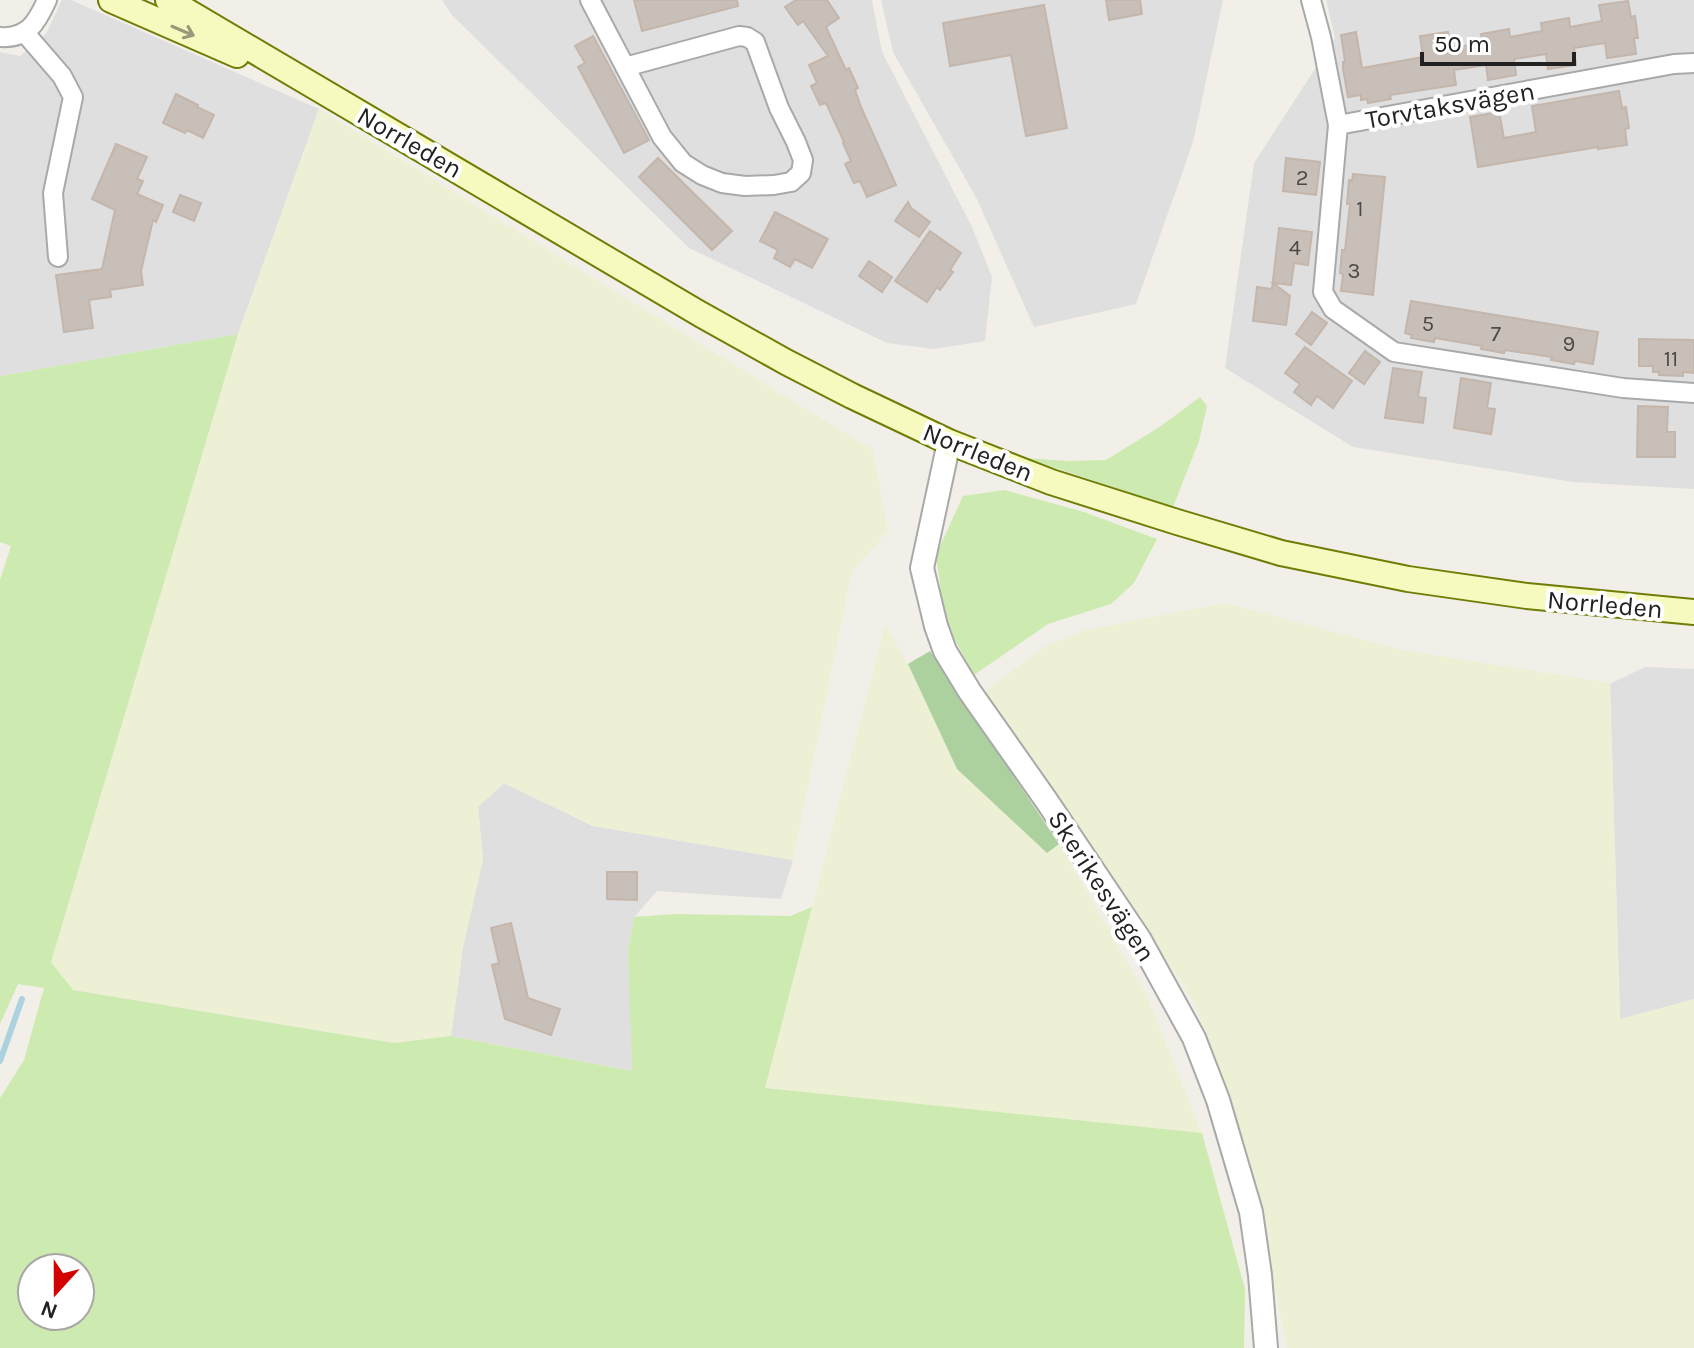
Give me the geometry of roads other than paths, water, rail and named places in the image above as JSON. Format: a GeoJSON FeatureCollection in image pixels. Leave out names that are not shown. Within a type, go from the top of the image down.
{"type":"FeatureCollection","features":[{"type":"Feature","properties":{"kind":"main road","name":"Norrleden"},"geometry":{"type":"LineString","coordinates":[[111,0],[334,97]]}},
{"type":"Feature","properties":{"kind":"main road","name":"Norrleden"},"geometry":{"type":"LineString","coordinates":[[168,0],[749,341],[852,396],[949,442],[1065,486],[1281,553],[1408,579],[1527,596],[1694,612]]}},
{"type":"Feature","properties":{"kind":"street"},"geometry":{"type":"LineString","coordinates":[[0,37],[10,38],[35,25],[47,0]]}},
{"type":"Feature","properties":{"kind":"street"},"geometry":{"type":"LineString","coordinates":[[590,0],[625,67],[662,137],[683,163],[722,183],[745,186],[791,182],[801,173],[803,160],[796,142],[779,108],[755,42],[747,37],[739,36],[625,67]]}},
{"type":"Feature","properties":{"kind":"street"},"geometry":{"type":"LineString","coordinates":[[1311,0],[1338,125]]}},
{"type":"Feature","properties":{"kind":"street"},"geometry":{"type":"LineString","coordinates":[[24,32],[62,76],[73,97],[53,193],[58,257]]}},
{"type":"Feature","properties":{"kind":"street","name":"Torvtaksvägen"},"geometry":{"type":"LineString","coordinates":[[1694,63],[1338,125],[1323,292],[1333,309],[1394,352],[1609,386],[1694,393]]}},
{"type":"Feature","properties":{"kind":"street","name":"Skerikesvägen"},"geometry":{"type":"LineString","coordinates":[[949,442],[922,568],[940,639],[970,692],[1140,940],[1194,1038],[1218,1100],[1251,1212],[1266,1348]]}},
{"type":"Feature","properties":{"kind":"waterway"},"geometry":{"type":"LineString","coordinates":[[0,1061],[22,999]]}}]}
